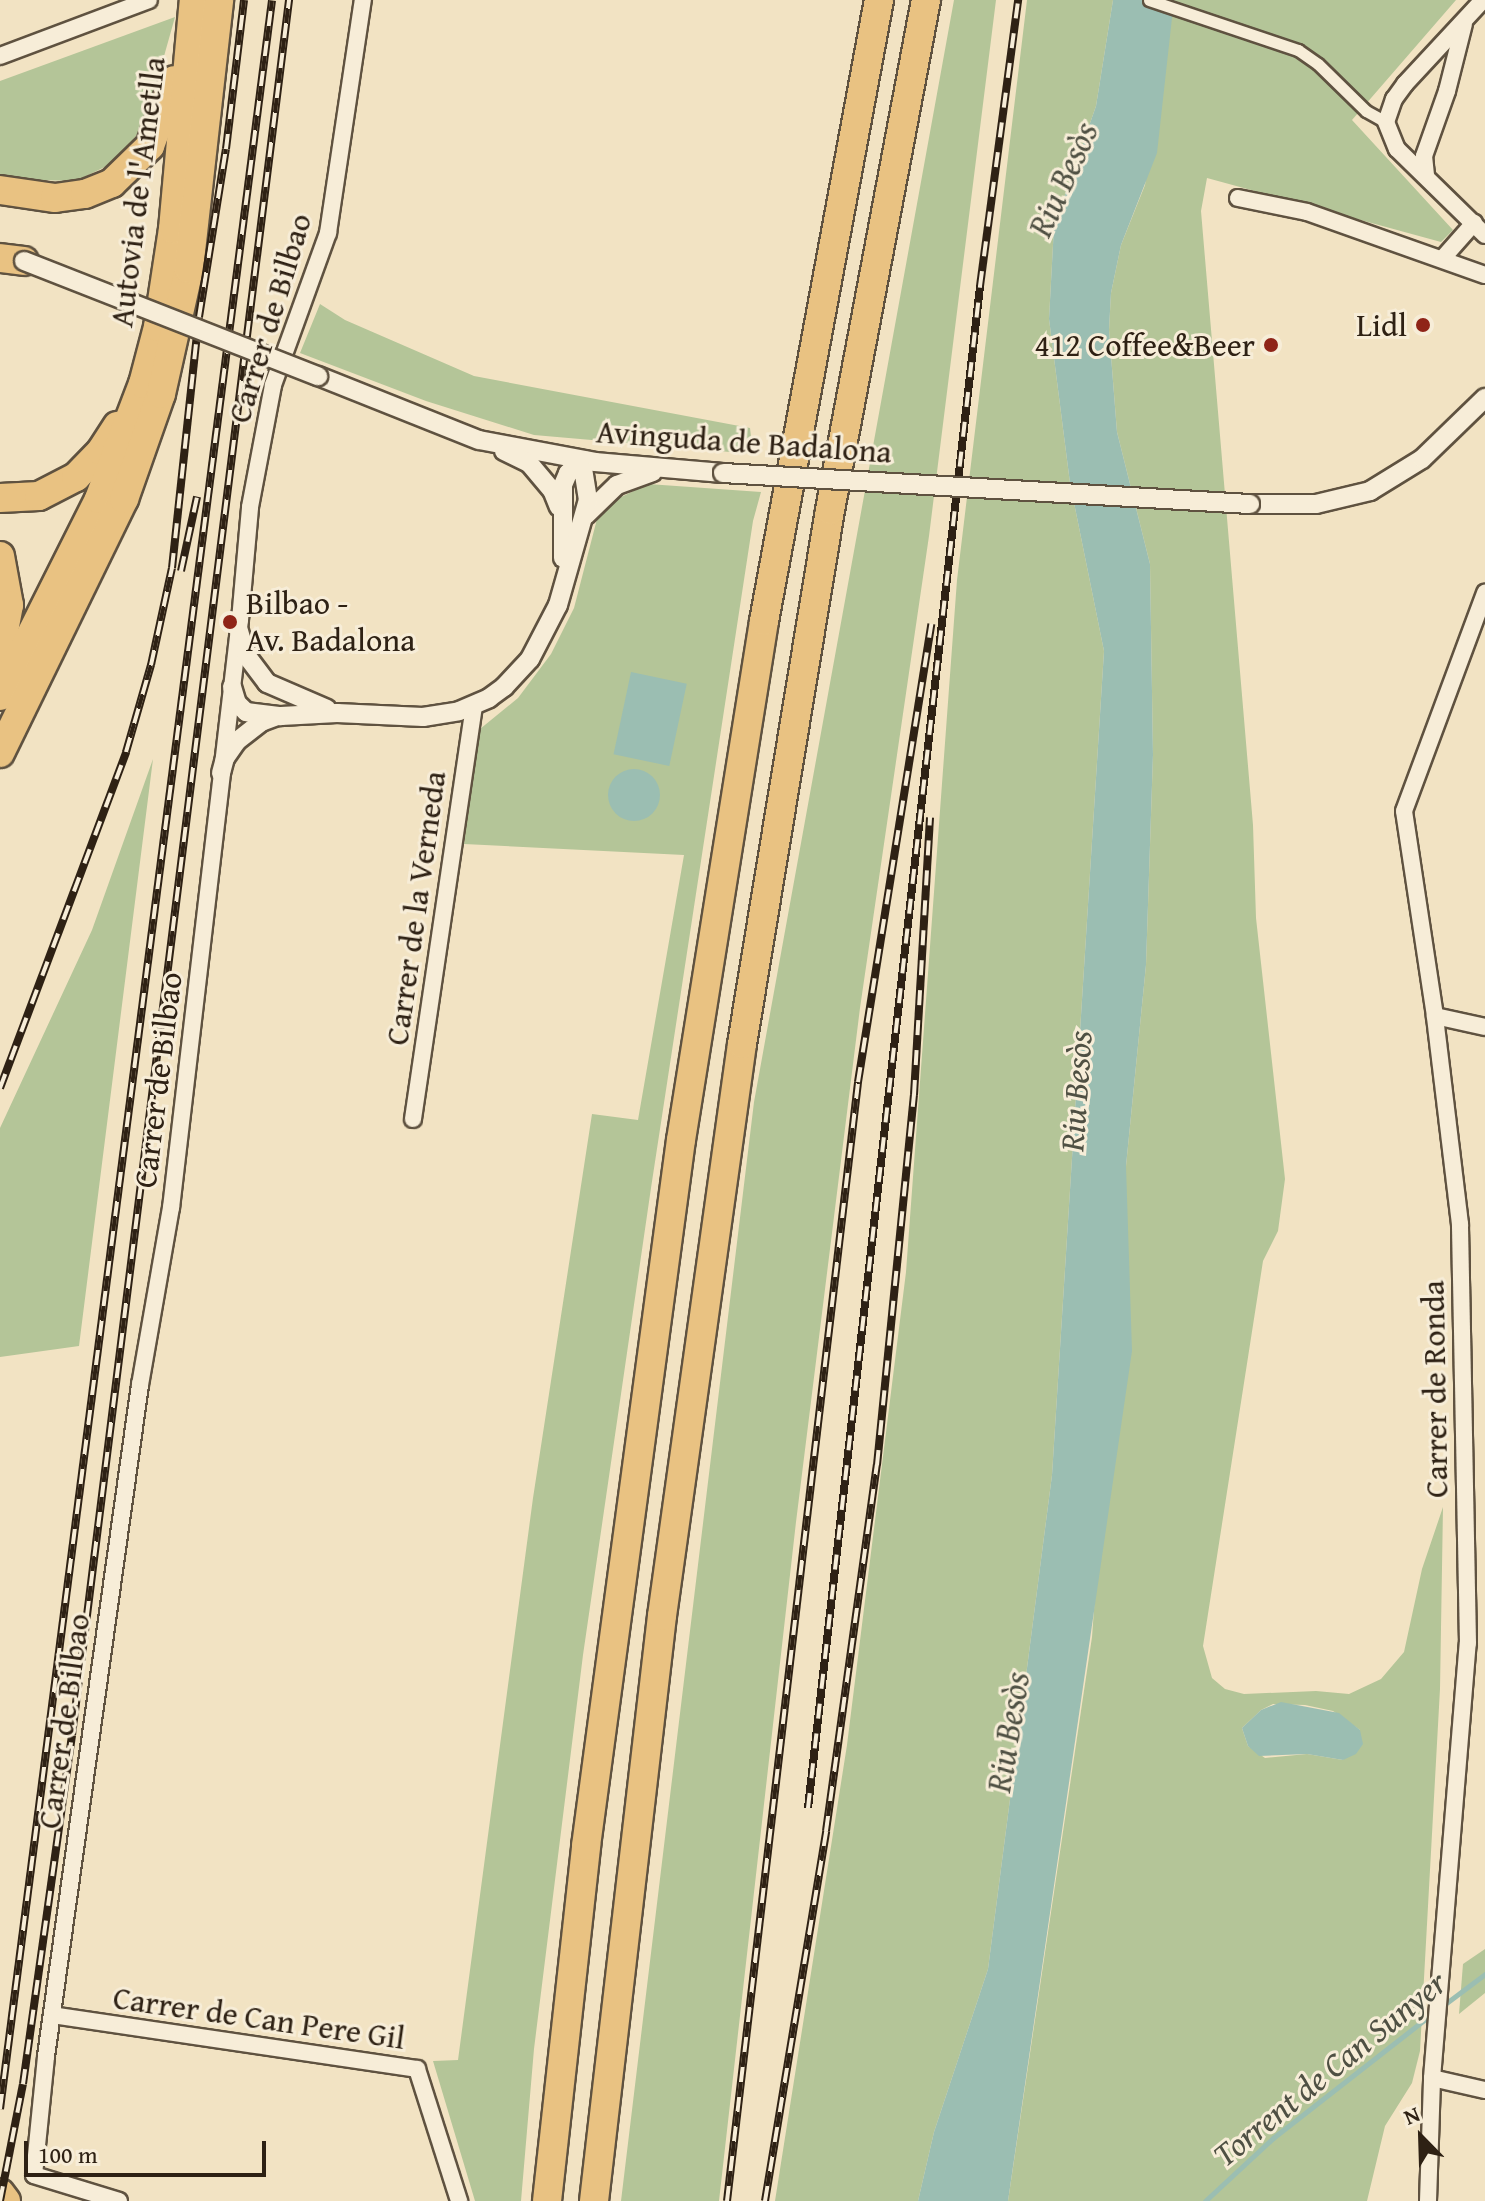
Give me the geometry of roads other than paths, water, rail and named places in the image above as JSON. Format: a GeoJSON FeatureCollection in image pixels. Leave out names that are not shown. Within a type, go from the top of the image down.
{"type":"FeatureCollection","features":[{"type":"Feature","properties":{"kind":"highway","name":"Autovia de l'Ametlla"},"geometry":{"type":"LineString","coordinates":[[0,753],[94,564],[143,452],[169,366],[189,269],[219,0]]}},
{"type":"Feature","properties":{"kind":"highway"},"geometry":{"type":"LineString","coordinates":[[547,2201],[590,1815],[681,1140],[764,621],[879,0]]}},
{"type":"Feature","properties":{"kind":"highway"},"geometry":{"type":"LineString","coordinates":[[594,2201],[660,1631],[744,1029],[830,510],[926,0]]}},
{"type":"Feature","properties":{"kind":"highway","name":"Autovia de l'Ametlla"},"geometry":{"type":"LineString","coordinates":[[0,696],[99,499],[143,384],[158,327],[173,229],[193,11]]}},
{"type":"Feature","properties":{"kind":"highway"},"geometry":{"type":"LineString","coordinates":[[0,190],[41,197],[70,197],[98,189],[124,174],[157,135],[193,11]]}},
{"type":"Feature","properties":{"kind":"highway"},"geometry":{"type":"LineString","coordinates":[[0,498],[39,496],[76,477],[101,451],[143,384]]}},
{"type":"Feature","properties":{"kind":"highway"},"geometry":{"type":"LineString","coordinates":[[0,556],[9,605],[0,652]]}},
{"type":"Feature","properties":{"kind":"highway"},"geometry":{"type":"LineString","coordinates":[[0,2193],[6,2201]]}},
{"type":"Feature","properties":{"kind":"street"},"geometry":{"type":"LineString","coordinates":[[0,56],[149,0]]}},
{"type":"Feature","properties":{"kind":"street","name":"Carrer de Bilbao"},"geometry":{"type":"LineString","coordinates":[[119,2201],[34,2175],[52,2015],[140,1385],[171,1208],[232,697],[250,507],[273,385],[328,233],[363,0]]}},
{"type":"Feature","properties":{"kind":"street"},"geometry":{"type":"LineString","coordinates":[[1149,0],[1282,44],[1311,58],[1366,111],[1386,122],[1397,149],[1479,229],[1443,258]]}},
{"type":"Feature","properties":{"kind":"street"},"geometry":{"type":"LineString","coordinates":[[1386,122],[1394,99],[1483,0]]}},
{"type":"Feature","properties":{"kind":"street"},"geometry":{"type":"LineString","coordinates":[[1426,175],[1424,156],[1447,91],[1464,21]]}},
{"type":"Feature","properties":{"kind":"street"},"geometry":{"type":"LineString","coordinates":[[1425,62],[1440,69],[1447,91]]}},
{"type":"Feature","properties":{"kind":"street"},"geometry":{"type":"LineString","coordinates":[[1238,198],[1307,212],[1485,275]]}},
{"type":"Feature","properties":{"kind":"street","name":"Avinguda de Badalona"},"geometry":{"type":"LineString","coordinates":[[8,257],[479,440],[579,461],[723,473],[1250,504],[1316,504],[1370,491],[1422,459],[1485,398]]}},
{"type":"Feature","properties":{"kind":"street"},"geometry":{"type":"LineString","coordinates":[[479,440],[529,463],[552,490],[561,514]]}},
{"type":"Feature","properties":{"kind":"street"},"geometry":{"type":"LineString","coordinates":[[337,713],[278,690],[251,688],[232,697],[246,712],[281,716],[337,713],[423,717],[474,706],[504,687],[540,644],[558,605],[584,517],[588,489],[579,461],[568,473],[563,485],[561,514],[564,552],[558,605]]}},
{"type":"Feature","properties":{"kind":"street"},"geometry":{"type":"LineString","coordinates":[[584,517],[617,485],[664,469]]}},
{"type":"Feature","properties":{"kind":"street","name":"Carrer de Ronda"},"geometry":{"type":"LineString","coordinates":[[1428,2201],[1432,2078],[1468,1643],[1460,1224],[1435,1016],[1404,811],[1485,593]]}},
{"type":"Feature","properties":{"kind":"street"},"geometry":{"type":"LineString","coordinates":[[239,631],[253,666],[278,690]]}},
{"type":"Feature","properties":{"kind":"street","name":"Carrer de la Verneda"},"geometry":{"type":"LineString","coordinates":[[413,1119],[474,706]]}},
{"type":"Feature","properties":{"kind":"street"},"geometry":{"type":"LineString","coordinates":[[221,773],[225,758],[237,741],[261,722],[281,716]]}},
{"type":"Feature","properties":{"kind":"street"},"geometry":{"type":"LineString","coordinates":[[1435,1016],[1485,1027]]}},
{"type":"Feature","properties":{"kind":"street","name":"Carrer de Can Pere Gil"},"geometry":{"type":"LineString","coordinates":[[52,2015],[417,2069],[459,2201]]}},
{"type":"Feature","properties":{"kind":"street"},"geometry":{"type":"LineString","coordinates":[[1432,2078],[1485,2090]]}},
{"type":"Feature","properties":{"kind":"water"},"geometry":{"type":"Polygon","coordinates":[[[1113,0],[1174,0],[1157,153],[1121,245],[1111,293],[1109,330],[1117,432],[1150,564],[1153,755],[1146,965],[1126,1166],[1132,1351],[1008,2201],[918,2201],[934,2132],[988,1969],[1052,1475],[1104,651],[1070,483],[1049,319],[1054,226],[1096,106],[1113,0]]]}},
{"type":"Feature","properties":{"kind":"water"},"geometry":{"type":"Polygon","coordinates":[[[631,672],[687,684],[669,766],[614,754],[631,672]]]}},
{"type":"Feature","properties":{"kind":"water"},"geometry":{"type":"Polygon","coordinates":[[[634,769],[653,776],[660,795],[653,814],[634,821],[615,814],[608,795],[615,776],[634,769]]]}},
{"type":"Feature","properties":{"kind":"water"},"geometry":{"type":"Polygon","coordinates":[[[1281,1702],[1339,1713],[1360,1730],[1363,1744],[1356,1754],[1343,1760],[1307,1754],[1259,1756],[1248,1746],[1242,1728],[1261,1710],[1281,1702]]]}},
{"type":"Feature","properties":{"kind":"waterway","name":"Torrent de Can Sunyer"},"geometry":{"type":"LineString","coordinates":[[1441,2007],[1485,1974]]}},
{"type":"Feature","properties":{"kind":"waterway","name":"Torrent de Can Sunyer"},"geometry":{"type":"LineString","coordinates":[[1205,2201],[1273,2138],[1433,2013]]}},
{"type":"Feature","properties":{"kind":"railway"},"geometry":{"type":"LineString","coordinates":[[0,1088],[126,752],[151,665],[172,568],[199,317],[226,149],[244,0]]}},
{"type":"Feature","properties":{"kind":"railway"},"geometry":{"type":"LineString","coordinates":[[0,2109],[272,0]]}},
{"type":"Feature","properties":{"kind":"railway"},"geometry":{"type":"LineString","coordinates":[[0,2201],[23,2084],[72,1735],[289,0]]}},
{"type":"Feature","properties":{"kind":"railway"},"geometry":{"type":"LineString","coordinates":[[808,1808],[980,286],[1018,0]]}},
{"type":"Feature","properties":{"kind":"railway"},"geometry":{"type":"LineString","coordinates":[[181,571],[197,497]]}},
{"type":"Feature","properties":{"kind":"railway"},"geometry":{"type":"LineString","coordinates":[[727,2201],[858,1082],[931,624]]}},
{"type":"Feature","properties":{"kind":"railway"},"geometry":{"type":"LineString","coordinates":[[765,2201],[826,1831],[877,1465],[914,1095],[930,817]]}},
{"type":"Feature","properties":{"kind":"place","name":"Lidl"},"geometry":{"type":"Point","coordinates":[1423,325]}},
{"type":"Feature","properties":{"kind":"place","name":"412 Coffee&Beer"},"geometry":{"type":"Point","coordinates":[1271,345]}},
{"type":"Feature","properties":{"kind":"place","name":"Bilbao - Av. Badalona"},"geometry":{"type":"Point","coordinates":[230,622]}},
{"type":"Feature","properties":{"kind":"water label","name":"Riu Besòs"},"geometry":{"type":"Point","coordinates":[1062,179]}},
{"type":"Feature","properties":{"kind":"water label","name":"Riu Besòs"},"geometry":{"type":"Point","coordinates":[1075,1091]}},
{"type":"Feature","properties":{"kind":"water label","name":"Riu Besòs"},"geometry":{"type":"Point","coordinates":[1007,1732]}}]}
